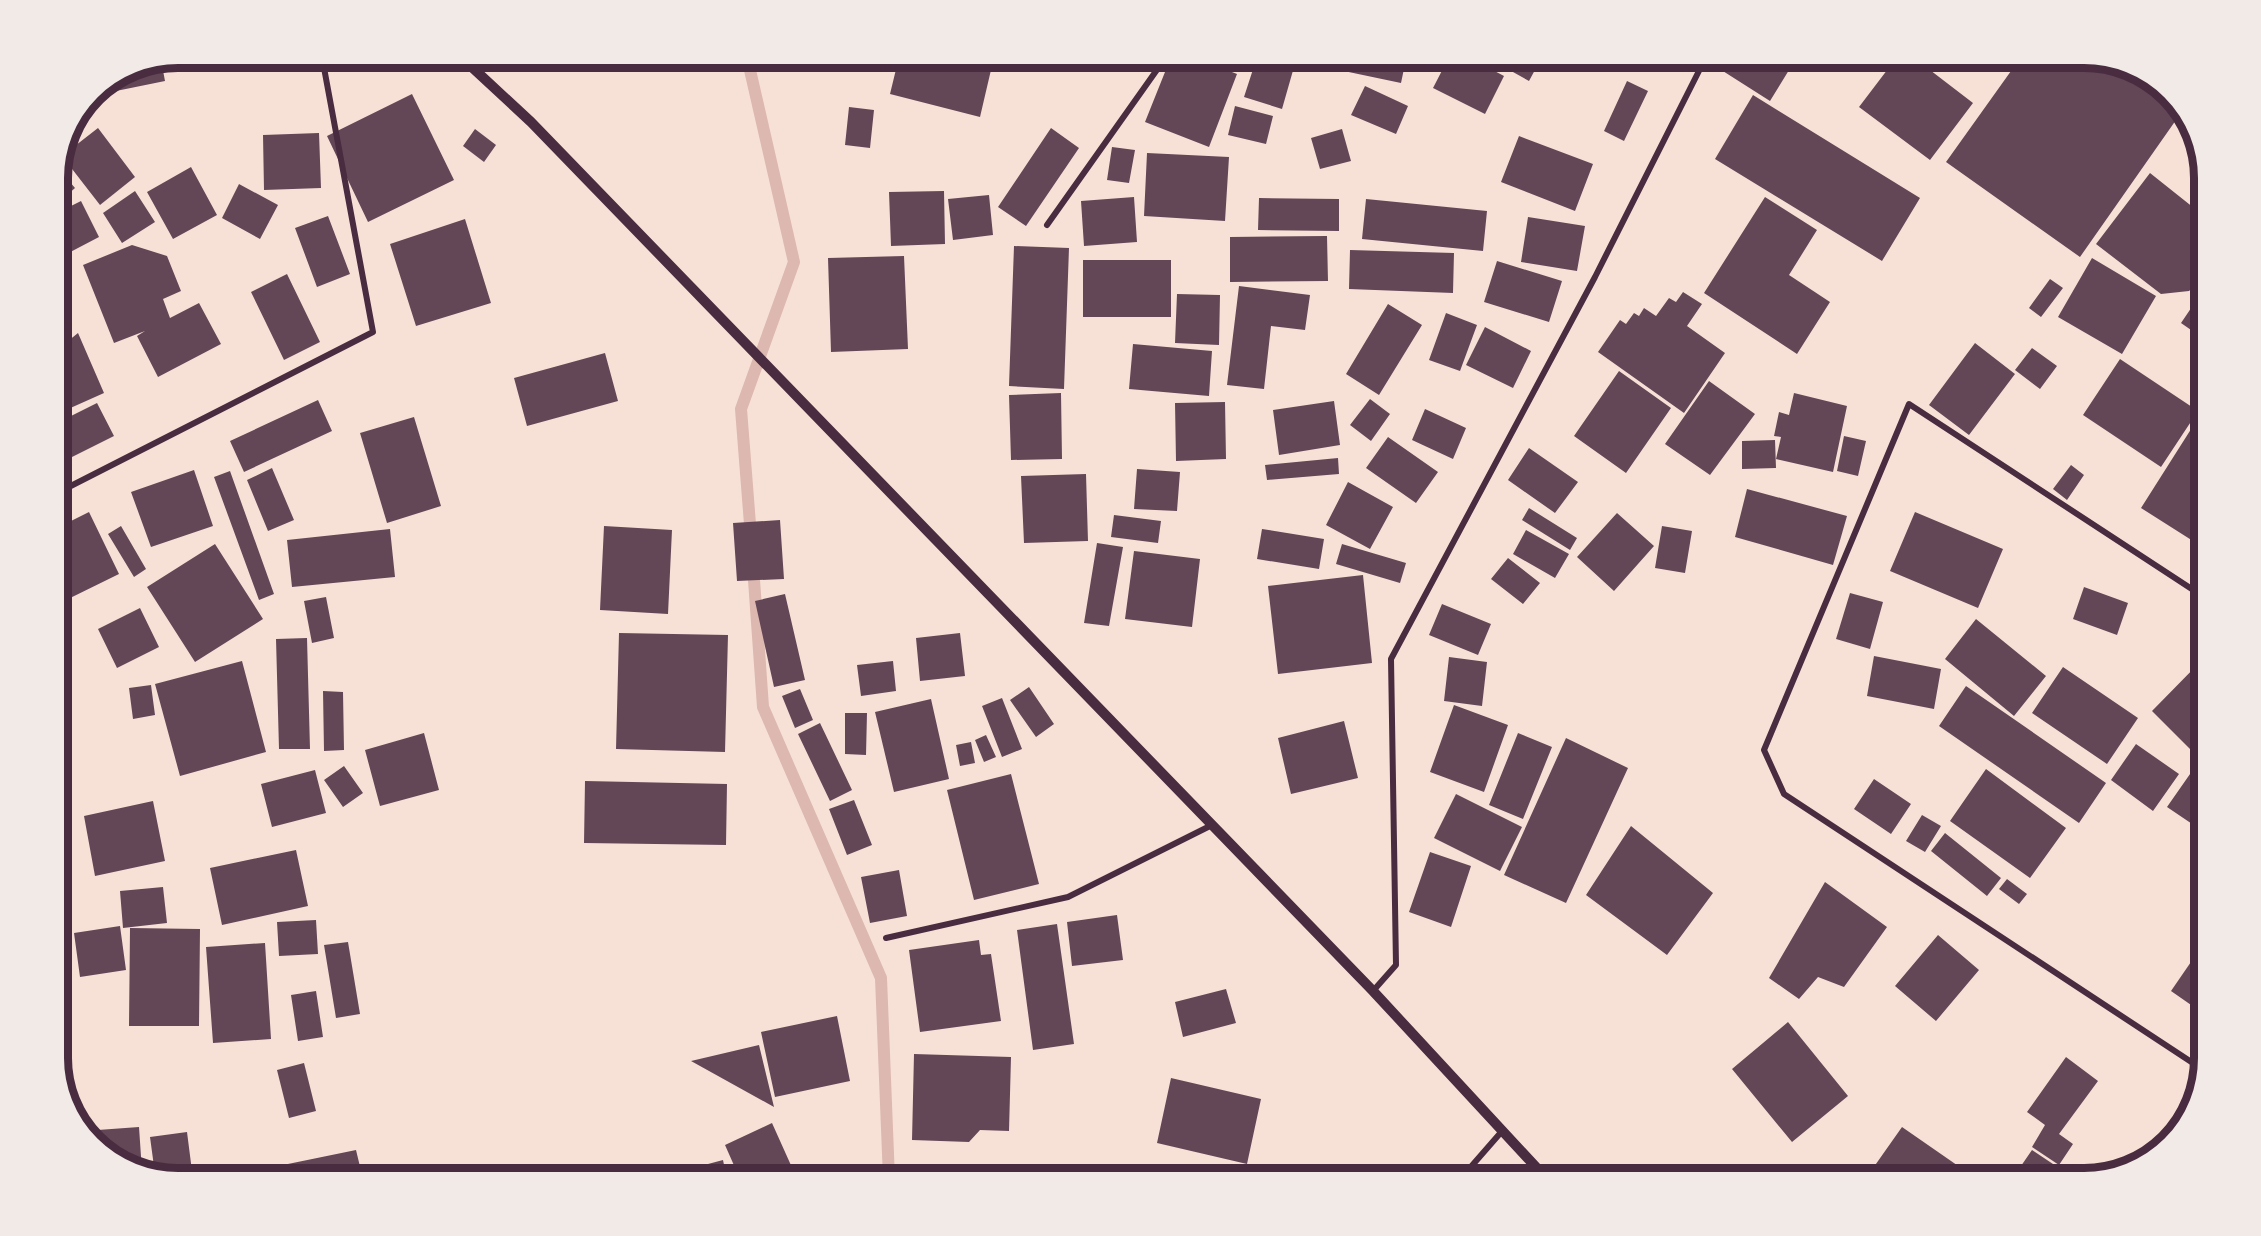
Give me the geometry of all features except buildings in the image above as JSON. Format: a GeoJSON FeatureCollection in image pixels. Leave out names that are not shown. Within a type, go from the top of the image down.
{"type":"FeatureCollection","features":[{"type":"Feature","properties":{"kind":"street"},"geometry":{"type":"LineString","coordinates":[[68,488],[373,332],[324,68]]}},
{"type":"Feature","properties":{"kind":"street"},"geometry":{"type":"LineString","coordinates":[[473,68],[531,122],[1373,991],[1537,1168]]}},
{"type":"Feature","properties":{"kind":"street"},"geometry":{"type":"LineString","coordinates":[[1047,225],[1158,68]]}},
{"type":"Feature","properties":{"kind":"street"},"geometry":{"type":"LineString","coordinates":[[1373,991],[1396,965],[1391,658],[1595,277],[1700,68]]}},
{"type":"Feature","properties":{"kind":"street"},"geometry":{"type":"LineString","coordinates":[[2193,590],[1909,404],[1764,750],[1784,794],[2194,1063]]}},
{"type":"Feature","properties":{"kind":"street"},"geometry":{"type":"LineString","coordinates":[[886,938],[1068,897],[1212,825]]}},
{"type":"Feature","properties":{"kind":"street"},"geometry":{"type":"LineString","coordinates":[[1470,1168],[1503,1130]]}},
{"type":"Feature","properties":{"kind":"waterway"},"geometry":{"type":"LineString","coordinates":[[750,68],[794,262],[741,409],[751,537]]}},
{"type":"Feature","properties":{"kind":"waterway"},"geometry":{"type":"LineString","coordinates":[[753,566],[763,707],[881,978],[889,1168]]}}]}
